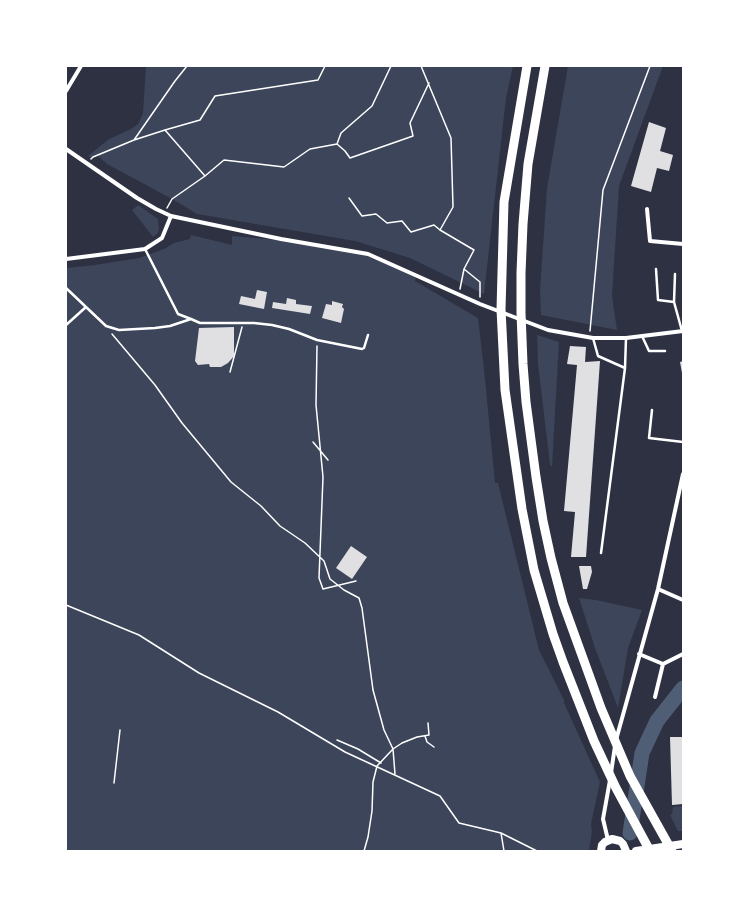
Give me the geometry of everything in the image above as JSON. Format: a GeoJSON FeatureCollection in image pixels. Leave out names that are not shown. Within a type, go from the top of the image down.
{"type":"FeatureCollection","features":[{"type":"Feature","properties":{"kind":"highway"},"geometry":{"type":"LineString","coordinates":[[527,66],[504,202],[501,309],[506,390],[522,509],[534,570],[553,634],[594,741],[616,788],[650,851]]}},
{"type":"Feature","properties":{"kind":"highway"},"geometry":{"type":"LineString","coordinates":[[545,66],[528,164],[522,224],[521,273],[521,313],[526,402],[543,521],[563,603],[601,708],[630,776],[672,851]]}},
{"type":"Feature","properties":{"kind":"main road"},"geometry":{"type":"LineString","coordinates":[[601,851],[602,845],[608,840],[612,839],[620,841],[626,851]]}},
{"type":"Feature","properties":{"kind":"main road"},"geometry":{"type":"LineString","coordinates":[[636,851],[683,844]]}},
{"type":"Feature","properties":{"kind":"street"},"geometry":{"type":"LineString","coordinates":[[66,91],[81,66]]}},
{"type":"Feature","properties":{"kind":"street"},"geometry":{"type":"LineString","coordinates":[[66,150],[137,198],[171,216],[281,239],[368,254],[480,304],[548,330],[591,338],[626,338],[683,331]]}},
{"type":"Feature","properties":{"kind":"street"},"geometry":{"type":"LineString","coordinates":[[647,209],[650,241],[683,244]]}},
{"type":"Feature","properties":{"kind":"street"},"geometry":{"type":"LineString","coordinates":[[66,259],[132,252],[145,249],[162,238],[171,216]]}},
{"type":"Feature","properties":{"kind":"street"},"geometry":{"type":"LineString","coordinates":[[608,840],[603,819],[616,739],[658,589],[683,474]]}},
{"type":"Feature","properties":{"kind":"street"},"geometry":{"type":"LineString","coordinates":[[658,589],[683,600]]}},
{"type":"Feature","properties":{"kind":"street"},"geometry":{"type":"LineString","coordinates":[[639,654],[663,664],[683,654]]}},
{"type":"Feature","properties":{"kind":"street"},"geometry":{"type":"LineString","coordinates":[[656,697],[663,664]]}},
{"type":"Feature","properties":{"kind":"lane"},"geometry":{"type":"LineString","coordinates":[[145,249],[178,314],[200,323],[254,323],[289,329],[317,340],[362,349],[364,348],[368,335]]}},
{"type":"Feature","properties":{"kind":"lane"},"geometry":{"type":"LineString","coordinates":[[656,269],[658,300],[674,302]]}},
{"type":"Feature","properties":{"kind":"lane"},"geometry":{"type":"LineString","coordinates":[[675,274],[674,302],[683,331]]}},
{"type":"Feature","properties":{"kind":"lane"},"geometry":{"type":"LineString","coordinates":[[66,288],[106,326],[119,330],[170,326],[191,319]]}},
{"type":"Feature","properties":{"kind":"lane"},"geometry":{"type":"LineString","coordinates":[[66,325],[86,307]]}},
{"type":"Feature","properties":{"kind":"lane"},"geometry":{"type":"LineString","coordinates":[[642,336],[648,351],[665,351]]}},
{"type":"Feature","properties":{"kind":"lane"},"geometry":{"type":"LineString","coordinates":[[591,338],[598,356],[625,368]]}},
{"type":"Feature","properties":{"kind":"lane"},"geometry":{"type":"LineString","coordinates":[[601,553],[625,368],[626,338]]}},
{"type":"Feature","properties":{"kind":"lane"},"geometry":{"type":"LineString","coordinates":[[652,410],[649,438],[683,442]]}},
{"type":"Feature","properties":{"kind":"path"},"geometry":{"type":"LineString","coordinates":[[134,140],[187,66]]}},
{"type":"Feature","properties":{"kind":"path"},"geometry":{"type":"LineString","coordinates":[[93,157],[134,140],[200,120],[215,96],[318,80],[325,66]]}},
{"type":"Feature","properties":{"kind":"path"},"geometry":{"type":"LineString","coordinates":[[337,144],[341,133],[372,106],[391,66]]}},
{"type":"Feature","properties":{"kind":"path"},"geometry":{"type":"LineString","coordinates":[[421,66],[451,138],[453,207],[440,230]]}},
{"type":"Feature","properties":{"kind":"path"},"geometry":{"type":"LineString","coordinates":[[591,338],[603,190],[650,66]]}},
{"type":"Feature","properties":{"kind":"path"},"geometry":{"type":"LineString","coordinates":[[337,144],[350,158],[413,136],[410,123],[429,83]]}},
{"type":"Feature","properties":{"kind":"path"},"geometry":{"type":"LineString","coordinates":[[165,130],[206,176]]}},
{"type":"Feature","properties":{"kind":"path"},"geometry":{"type":"LineString","coordinates":[[165,213],[172,199],[206,176],[224,160],[284,168],[310,149],[337,144]]}},
{"type":"Feature","properties":{"kind":"path"},"geometry":{"type":"LineString","coordinates":[[349,198],[362,216],[376,214],[387,223],[402,222],[412,232],[434,225],[474,250],[464,269],[459,295]]}},
{"type":"Feature","properties":{"kind":"path"},"geometry":{"type":"LineString","coordinates":[[464,269],[480,282],[480,304]]}},
{"type":"Feature","properties":{"kind":"path"},"geometry":{"type":"LineString","coordinates":[[230,372],[243,324]]}},
{"type":"Feature","properties":{"kind":"path"},"geometry":{"type":"LineString","coordinates":[[106,326],[155,385],[182,423],[231,482],[261,506],[280,526],[305,543],[319,556],[324,561],[330,579],[338,586],[359,598],[362,608],[373,690],[384,730],[393,749],[395,774]]}},
{"type":"Feature","properties":{"kind":"path"},"geometry":{"type":"LineString","coordinates":[[317,340],[316,404],[323,477],[319,578],[323,589],[356,581]]}},
{"type":"Feature","properties":{"kind":"path"},"geometry":{"type":"LineString","coordinates":[[313,442],[328,460]]}},
{"type":"Feature","properties":{"kind":"path"},"geometry":{"type":"LineString","coordinates":[[66,605],[140,635],[199,673],[278,712],[345,752],[440,796],[459,823],[501,833],[538,851]]}},
{"type":"Feature","properties":{"kind":"path"},"geometry":{"type":"LineString","coordinates":[[364,851],[372,811],[372,782],[377,766],[393,749],[402,743],[429,735],[428,723]]}},
{"type":"Feature","properties":{"kind":"path"},"geometry":{"type":"LineString","coordinates":[[114,783],[120,730]]}},
{"type":"Feature","properties":{"kind":"path"},"geometry":{"type":"LineString","coordinates":[[425,736],[427,742],[434,747]]}},
{"type":"Feature","properties":{"kind":"path"},"geometry":{"type":"LineString","coordinates":[[337,740],[358,748],[381,763]]}},
{"type":"Feature","properties":{"kind":"path"},"geometry":{"type":"LineString","coordinates":[[501,833],[504,851]]}},
{"type":"Feature","properties":{"kind":"shaded area"},"geometry":{"type":"Polygon","coordinates":[[[146,66],[513,66],[506,98],[484,294],[410,258],[355,241],[197,214],[107,164],[97,155],[92,158],[88,156],[109,139],[131,129],[138,124],[143,113],[146,66]]]}},
{"type":"Feature","properties":{"kind":"shaded area"},"geometry":{"type":"Polygon","coordinates":[[[568,66],[663,66],[619,186],[612,296],[617,330],[541,315],[540,290],[547,188],[568,66]]]}},
{"type":"Feature","properties":{"kind":"shaded area"},"geometry":{"type":"Polygon","coordinates":[[[138,205],[158,219],[159,230],[153,237],[132,210],[138,205]]]}},
{"type":"Feature","properties":{"kind":"shaded area"},"geometry":{"type":"Polygon","coordinates":[[[191,235],[232,245],[232,236],[324,244],[360,254],[383,261],[416,278],[415,281],[478,318],[495,483],[498,483],[539,650],[564,700],[564,703],[600,782],[591,824],[592,831],[589,851],[66,851],[66,268],[139,258],[164,249],[174,243],[190,239],[191,235]]]}},
{"type":"Feature","properties":{"kind":"shaded area"},"geometry":{"type":"Polygon","coordinates":[[[537,335],[559,342],[552,467],[550,465],[538,364],[537,335]]]}},
{"type":"Feature","properties":{"kind":"shaded area"},"geometry":{"type":"Polygon","coordinates":[[[579,598],[596,600],[642,610],[628,648],[618,708],[595,648],[579,598]]]}},
{"type":"Feature","properties":{"kind":"shaded area"},"geometry":{"type":"Polygon","coordinates":[[[683,806],[683,831],[678,831],[670,815],[672,814],[673,807],[683,806]]]}},
{"type":"Feature","properties":{"kind":"building"},"geometry":{"type":"Polygon","coordinates":[[[649,122],[666,128],[660,151],[673,155],[669,171],[657,168],[651,192],[631,186],[649,122]]]}},
{"type":"Feature","properties":{"kind":"building"},"geometry":{"type":"Polygon","coordinates":[[[257,290],[267,292],[264,309],[239,304],[241,296],[255,299],[257,290]]]}},
{"type":"Feature","properties":{"kind":"building"},"geometry":{"type":"Polygon","coordinates":[[[287,298],[296,300],[296,304],[312,306],[310,314],[272,308],[273,302],[286,304],[287,298]]]}},
{"type":"Feature","properties":{"kind":"building"},"geometry":{"type":"Polygon","coordinates":[[[332,301],[343,304],[342,307],[344,309],[341,323],[322,318],[326,304],[332,305],[332,301]]]}},
{"type":"Feature","properties":{"kind":"building"},"geometry":{"type":"Polygon","coordinates":[[[234,327],[234,356],[228,363],[221,367],[210,367],[209,364],[198,365],[195,361],[199,328],[234,327]]]}},
{"type":"Feature","properties":{"kind":"building"},"geometry":{"type":"Polygon","coordinates":[[[570,346],[586,347],[585,362],[600,361],[586,557],[571,557],[575,512],[564,511],[577,365],[567,364],[570,346]]]}},
{"type":"Feature","properties":{"kind":"building"},"geometry":{"type":"Polygon","coordinates":[[[683,361],[683,373],[682,373],[680,362],[683,361]]]}},
{"type":"Feature","properties":{"kind":"building"},"geometry":{"type":"Polygon","coordinates":[[[351,546],[367,557],[352,579],[336,568],[351,546]]]}},
{"type":"Feature","properties":{"kind":"building"},"geometry":{"type":"Polygon","coordinates":[[[579,566],[591,566],[592,572],[587,589],[583,589],[579,566]]]}},
{"type":"Feature","properties":{"kind":"building"},"geometry":{"type":"Polygon","coordinates":[[[670,737],[683,737],[683,804],[672,805],[670,737]]]}},
{"type":"Feature","properties":{"kind":"waterway"},"geometry":{"type":"LineString","coordinates":[[630,833],[642,753],[657,721],[683,688]]}}]}
